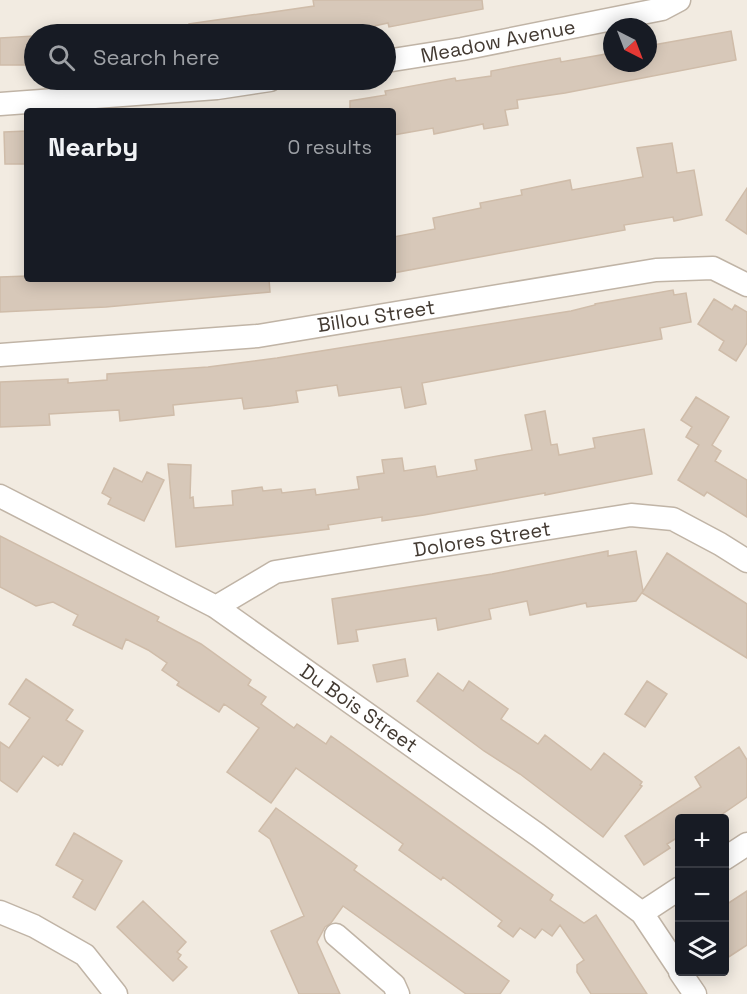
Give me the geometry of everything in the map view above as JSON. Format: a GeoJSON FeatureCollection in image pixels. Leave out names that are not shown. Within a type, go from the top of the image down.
{"type":"FeatureCollection","features":[{"type":"Feature","properties":{"kind":"street","name":"Meadow Avenue"},"geometry":{"type":"LineString","coordinates":[[396,59],[462,49],[662,9],[680,0]]}},
{"type":"Feature","properties":{"kind":"street"},"geometry":{"type":"LineString","coordinates":[[0,104],[190,90]]}},
{"type":"Feature","properties":{"kind":"street","name":"Billou Street"},"geometry":{"type":"LineString","coordinates":[[0,354],[258,336],[656,270],[713,268],[747,285]]}},
{"type":"Feature","properties":{"kind":"street","name":"Du Bois Street"},"geometry":{"type":"LineString","coordinates":[[0,496],[216,607],[538,835],[642,913],[675,963]]}},
{"type":"Feature","properties":{"kind":"street","name":"Dolores Street"},"geometry":{"type":"LineString","coordinates":[[216,607],[275,572],[631,515],[673,519],[720,543],[747,561]]}},
{"type":"Feature","properties":{"kind":"street"},"geometry":{"type":"LineString","coordinates":[[729,856],[747,844]]}},
{"type":"Feature","properties":{"kind":"street"},"geometry":{"type":"LineString","coordinates":[[642,913],[675,891]]}},
{"type":"Feature","properties":{"kind":"street"},"geometry":{"type":"LineString","coordinates":[[0,912],[34,926],[84,956],[116,994]]}},
{"type":"Feature","properties":{"kind":"street"},"geometry":{"type":"LineString","coordinates":[[336,935],[394,985],[398,994]]}},
{"type":"Feature","properties":{"kind":"street","name":"Du Bois Street"},"geometry":{"type":"LineString","coordinates":[[683,976],[695,994]]}},
{"type":"Feature","properties":{"kind":"building"},"geometry":{"type":"Polygon","coordinates":[[[313,0],[482,0],[483,9],[396,26],[388,23],[189,24],[314,6],[313,0]]]}},
{"type":"Feature","properties":{"kind":"building"},"geometry":{"type":"Polygon","coordinates":[[[731,31],[736,60],[517,100],[518,108],[505,110],[508,125],[484,129],[483,124],[434,134],[433,128],[396,134],[396,108],[350,108],[350,101],[386,95],[385,91],[455,78],[456,81],[491,76],[491,71],[560,58],[561,62],[603,55],[603,72],[657,72],[657,44],[731,31]]]}},
{"type":"Feature","properties":{"kind":"building"},"geometry":{"type":"Polygon","coordinates":[[[24,37],[24,65],[0,65],[0,38],[24,37]]]}},
{"type":"Feature","properties":{"kind":"building"},"geometry":{"type":"Polygon","coordinates":[[[24,131],[24,164],[5,164],[4,132],[24,131]]]}},
{"type":"Feature","properties":{"kind":"building"},"geometry":{"type":"Polygon","coordinates":[[[672,143],[677,173],[694,170],[702,215],[674,221],[673,217],[624,225],[625,230],[396,272],[396,236],[435,229],[433,218],[481,208],[480,203],[522,195],[521,190],[570,180],[572,190],[643,177],[637,148],[672,143]]]}},
{"type":"Feature","properties":{"kind":"building"},"geometry":{"type":"Polygon","coordinates":[[[747,188],[747,234],[726,220],[747,188]]]}},
{"type":"Feature","properties":{"kind":"building"},"geometry":{"type":"Polygon","coordinates":[[[24,276],[24,282],[269,282],[270,292],[106,307],[0,312],[0,277],[24,276]]]}},
{"type":"Feature","properties":{"kind":"building"},"geometry":{"type":"Polygon","coordinates":[[[673,290],[674,295],[686,293],[691,322],[660,328],[662,339],[422,383],[426,404],[405,408],[401,387],[339,396],[337,385],[296,391],[298,402],[270,406],[244,409],[242,398],[173,405],[174,415],[120,421],[119,410],[49,414],[50,425],[0,427],[0,382],[68,379],[68,383],[107,380],[107,374],[208,367],[277,358],[571,311],[595,304],[673,290]]]}},
{"type":"Feature","properties":{"kind":"building"},"geometry":{"type":"Polygon","coordinates":[[[714,299],[732,310],[735,305],[747,312],[747,343],[736,361],[719,350],[724,341],[698,324],[714,299]]]}},
{"type":"Feature","properties":{"kind":"building"},"geometry":{"type":"Polygon","coordinates":[[[696,397],[729,417],[712,445],[721,451],[715,461],[747,480],[747,517],[707,492],[704,496],[678,480],[699,445],[686,437],[692,427],[681,420],[696,397]]]}},
{"type":"Feature","properties":{"kind":"building"},"geometry":{"type":"Polygon","coordinates":[[[545,411],[551,445],[557,444],[559,455],[595,448],[593,438],[644,429],[652,474],[424,515],[382,521],[382,517],[328,525],[329,529],[176,547],[168,464],[191,465],[190,498],[193,497],[194,508],[233,505],[232,491],[262,487],[263,491],[281,489],[282,493],[315,489],[316,495],[359,489],[357,477],[384,473],[382,460],[402,458],[404,471],[435,466],[437,477],[477,470],[475,460],[532,450],[525,415],[545,411]]]}},
{"type":"Feature","properties":{"kind":"building"},"geometry":{"type":"Polygon","coordinates":[[[114,468],[142,482],[147,472],[164,480],[144,521],[108,504],[111,498],[102,493],[114,468]]]}},
{"type":"Feature","properties":{"kind":"building"},"geometry":{"type":"Polygon","coordinates":[[[0,536],[159,617],[157,621],[201,644],[251,680],[248,685],[266,697],[261,704],[294,728],[297,724],[326,744],[331,736],[553,895],[550,900],[584,923],[596,915],[647,994],[591,994],[577,972],[577,965],[584,960],[560,925],[552,936],[542,929],[535,938],[520,928],[513,937],[498,926],[502,921],[443,877],[441,880],[399,850],[403,844],[296,768],[271,803],[227,772],[259,728],[224,704],[219,712],[177,685],[179,682],[162,670],[167,663],[148,650],[126,639],[122,649],[73,625],[78,615],[53,602],[36,606],[0,587],[0,536]]]}},
{"type":"Feature","properties":{"kind":"building"},"geometry":{"type":"Polygon","coordinates":[[[608,551],[608,556],[636,551],[643,591],[636,601],[587,607],[586,603],[530,615],[527,601],[489,609],[491,619],[438,630],[436,618],[356,630],[358,641],[338,644],[332,599],[492,574],[608,551]]]}},
{"type":"Feature","properties":{"kind":"building"},"geometry":{"type":"Polygon","coordinates":[[[667,553],[747,604],[747,658],[642,593],[667,553]]]}},
{"type":"Feature","properties":{"kind":"building"},"geometry":{"type":"Polygon","coordinates":[[[405,659],[408,676],[377,682],[373,665],[405,659]]]}},
{"type":"Feature","properties":{"kind":"building"},"geometry":{"type":"Polygon","coordinates":[[[438,673],[463,691],[469,681],[508,709],[501,719],[538,744],[545,735],[591,770],[604,753],[642,782],[640,785],[642,786],[603,837],[520,774],[484,751],[417,701],[438,673]]]}},
{"type":"Feature","properties":{"kind":"building"},"geometry":{"type":"Polygon","coordinates":[[[26,679],[73,710],[66,720],[83,731],[62,765],[58,766],[43,756],[17,792],[0,780],[0,742],[9,748],[30,718],[9,704],[26,679]]]}},
{"type":"Feature","properties":{"kind":"building"},"geometry":{"type":"Polygon","coordinates":[[[647,681],[667,694],[645,727],[625,714],[647,681]]]}},
{"type":"Feature","properties":{"kind":"building"},"geometry":{"type":"Polygon","coordinates":[[[739,747],[747,760],[747,797],[722,814],[675,814],[675,839],[667,844],[670,848],[644,865],[625,836],[701,787],[695,777],[739,747]]]}},
{"type":"Feature","properties":{"kind":"building"},"geometry":{"type":"Polygon","coordinates":[[[276,808],[357,866],[354,870],[509,981],[500,994],[466,994],[343,906],[331,923],[325,927],[317,942],[340,994],[299,994],[271,931],[304,916],[270,839],[259,831],[276,808]]]}},
{"type":"Feature","properties":{"kind":"building"},"geometry":{"type":"Polygon","coordinates":[[[74,833],[122,861],[95,910],[73,897],[83,880],[56,865],[74,833]]]}},
{"type":"Feature","properties":{"kind":"building"},"geometry":{"type":"Polygon","coordinates":[[[747,891],[747,945],[729,957],[729,922],[729,903],[747,891]]]}},
{"type":"Feature","properties":{"kind":"building"},"geometry":{"type":"Polygon","coordinates":[[[143,901],[186,942],[177,952],[181,955],[178,959],[187,967],[173,981],[117,927],[143,901]]]}}]}
